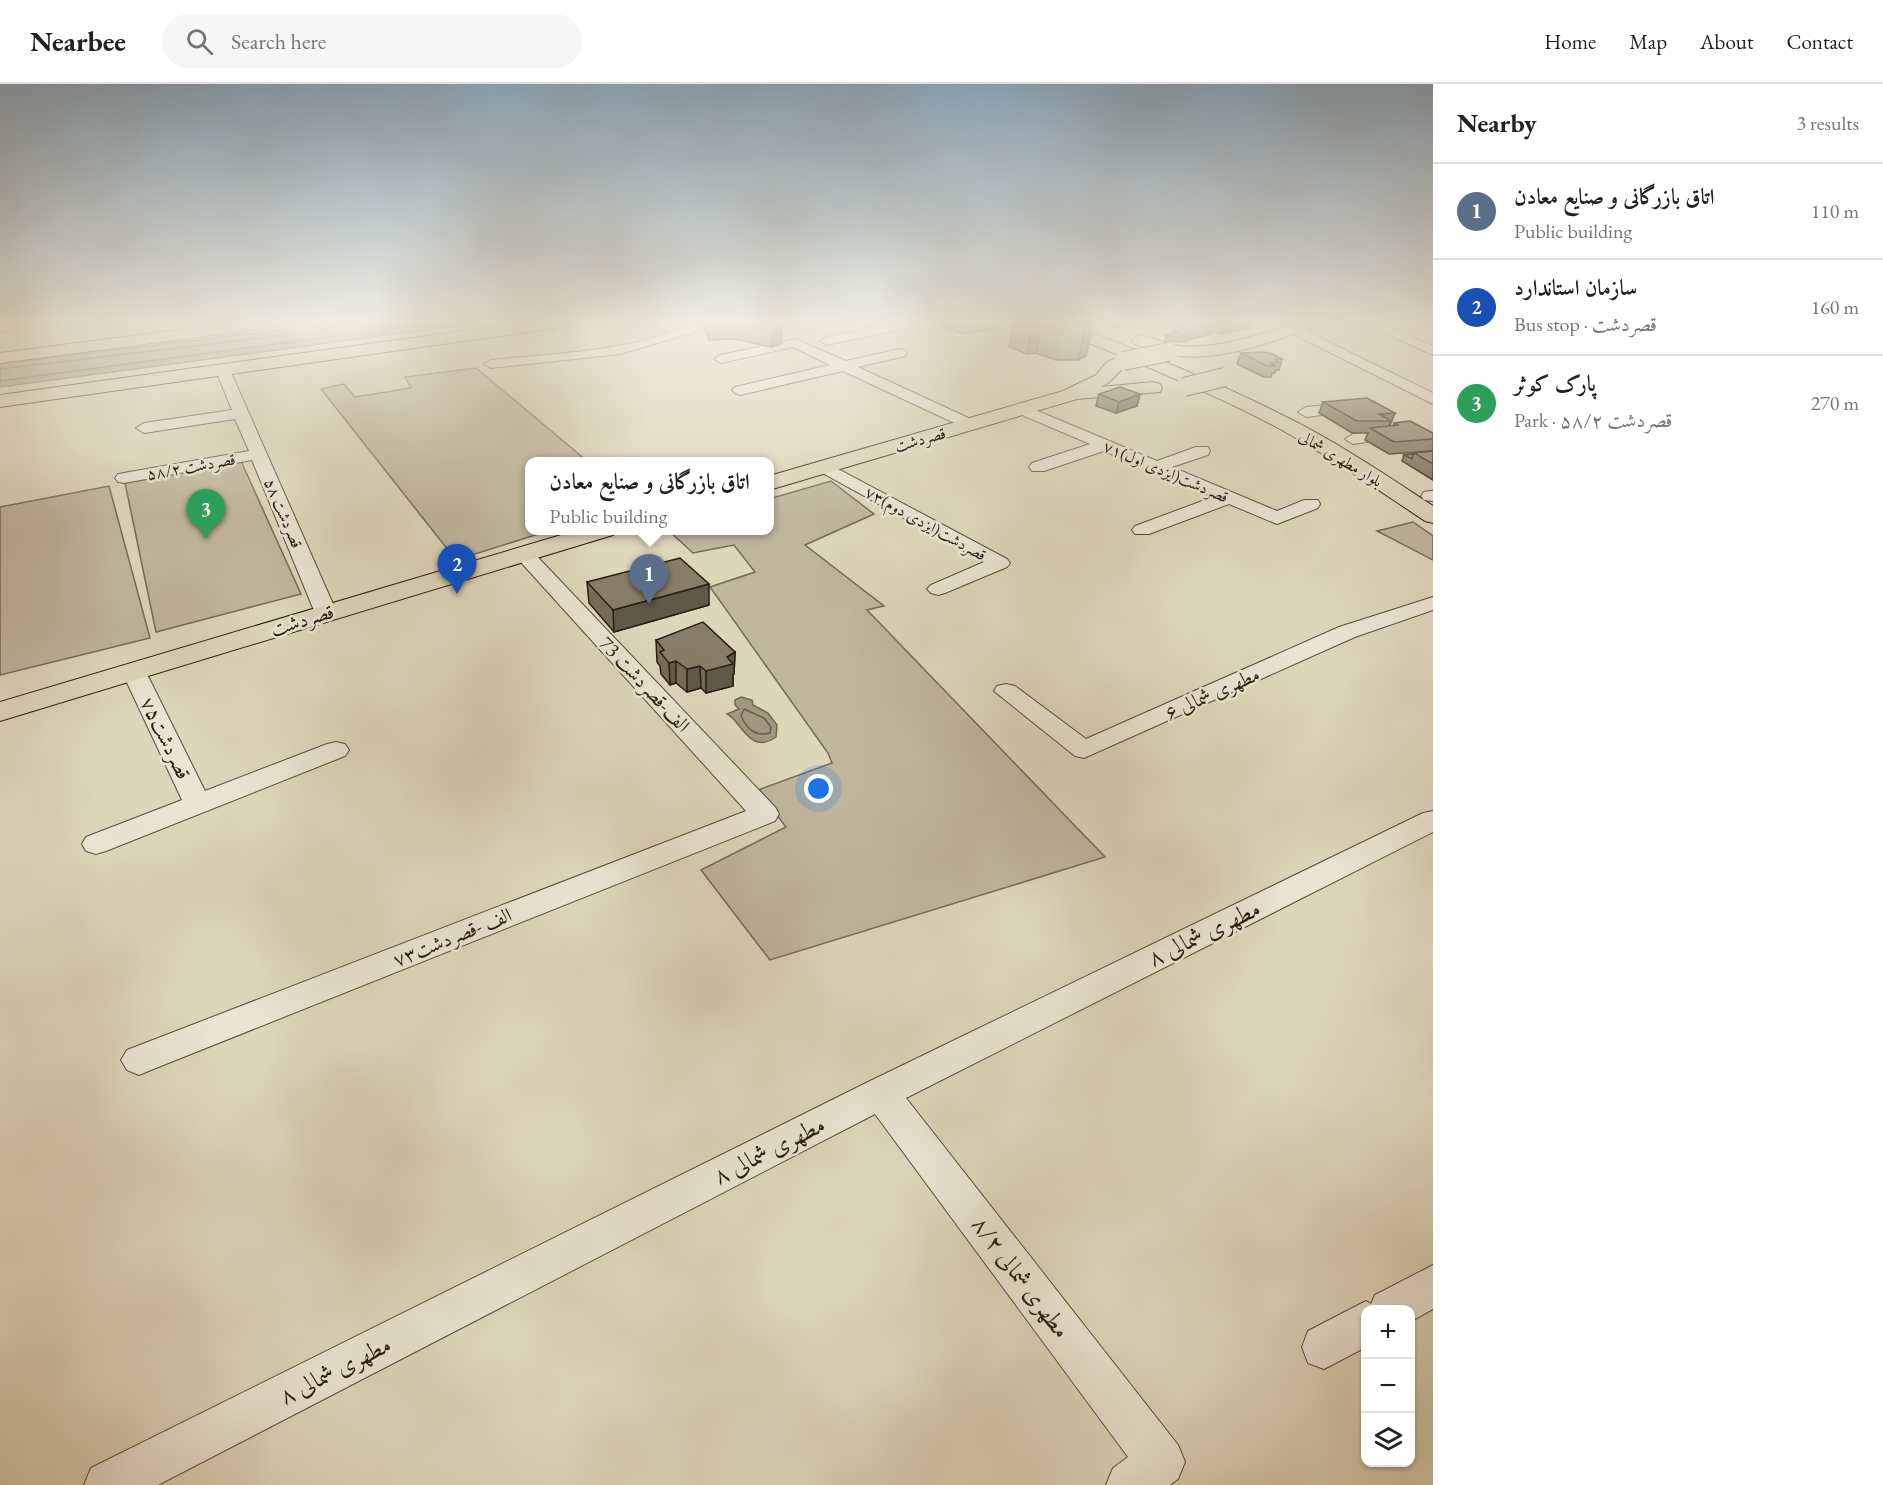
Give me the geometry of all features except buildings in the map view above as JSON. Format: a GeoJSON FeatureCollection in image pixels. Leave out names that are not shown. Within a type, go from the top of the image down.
{"type":"FeatureCollection","features":[{"type":"Feature","properties":{"kind":"main road"},"geometry":{"type":"LineString","coordinates":[[0,392],[40,386]]}},
{"type":"Feature","properties":{"kind":"main road"},"geometry":{"type":"LineString","coordinates":[[0,392],[42,386]]}},
{"type":"Feature","properties":{"kind":"main road"},"geometry":{"type":"LineString","coordinates":[[0,401],[98,386]]}},
{"type":"Feature","properties":{"kind":"main road"},"geometry":{"type":"LineString","coordinates":[[1070,395],[1090,386]]}},
{"type":"Feature","properties":{"kind":"main road"},"geometry":{"type":"LineString","coordinates":[[1156,386],[1217,399],[1272,425],[1333,464],[1386,469]]}},
{"type":"Feature","properties":{"kind":"main road"},"geometry":{"type":"LineString","coordinates":[[1070,395],[1174,386]]}},
{"type":"Feature","properties":{"kind":"main road","name":"بلوار مطهرى شمالى"},"geometry":{"type":"LineString","coordinates":[[1205,386],[1386,469]]}},
{"type":"Feature","properties":{"kind":"main road","name":"بلوار مطهرى شمالى"},"geometry":{"type":"LineString","coordinates":[[1232,386],[1386,469],[1432,501]]}},
{"type":"Feature","properties":{"kind":"main road","name":"قصردشت"},"geometry":{"type":"LineString","coordinates":[[774,481],[1070,395]]}},
{"type":"Feature","properties":{"kind":"main road"},"geometry":{"type":"LineString","coordinates":[[1289,402],[1353,439],[1386,469]]}},
{"type":"Feature","properties":{"kind":"main road","name":"قصردشت"},"geometry":{"type":"LineString","coordinates":[[0,712],[592,535]]}},
{"type":"Feature","properties":{"kind":"street","name":"قصردشت ۵۸"},"geometry":{"type":"LineString","coordinates":[[230,386],[326,613]]}},
{"type":"Feature","properties":{"kind":"street"},"geometry":{"type":"LineString","coordinates":[[740,390],[756,386]]}},
{"type":"Feature","properties":{"kind":"street"},"geometry":{"type":"LineString","coordinates":[[888,386],[969,424]]}},
{"type":"Feature","properties":{"kind":"street"},"geometry":{"type":"LineString","coordinates":[[1408,386],[1433,399]]}},
{"type":"Feature","properties":{"kind":"street"},"geometry":{"type":"LineString","coordinates":[[1306,412],[1358,407]]}},
{"type":"Feature","properties":{"kind":"street","name":"۷۱قصردشت(ایزدی اول)"},"geometry":{"type":"LineString","coordinates":[[1021,409],[1277,518],[1311,504]]}},
{"type":"Feature","properties":{"kind":"street"},"geometry":{"type":"LineString","coordinates":[[144,428],[241,413]]}},
{"type":"Feature","properties":{"kind":"street"},"geometry":{"type":"LineString","coordinates":[[1353,439],[1387,435]]}},
{"type":"Feature","properties":{"kind":"street"},"geometry":{"type":"LineString","coordinates":[[1038,467],[1104,445]]}},
{"type":"Feature","properties":{"kind":"street"},"geometry":{"type":"LineString","coordinates":[[1156,467],[1202,451]]}},
{"type":"Feature","properties":{"kind":"street","name":"۵۸/۲ قصردشت"},"geometry":{"type":"LineString","coordinates":[[124,478],[258,454]]}},
{"type":"Feature","properties":{"kind":"street","name":"۷۳قصردشت(ایزدی دوم)"},"geometry":{"type":"LineString","coordinates":[[825,466],[1000,563],[938,589]]}},
{"type":"Feature","properties":{"kind":"street"},"geometry":{"type":"LineString","coordinates":[[1142,530],[1229,498]]}},
{"type":"Feature","properties":{"kind":"street","name":"73 الف-قصردشت"},"geometry":{"type":"LineString","coordinates":[[525,555],[765,814]]}},
{"type":"Feature","properties":{"kind":"street","name":"۶ مطهری شمالی"},"geometry":{"type":"LineString","coordinates":[[1006,691],[1084,750],[1347,632],[1433,603]]}},
{"type":"Feature","properties":{"kind":"street","name":"قصردشت۷۵"},"geometry":{"type":"LineString","coordinates":[[134,672],[198,804]]}},
{"type":"Feature","properties":{"kind":"street"},"geometry":{"type":"LineString","coordinates":[[96,844],[336,750]]}},
{"type":"Feature","properties":{"kind":"street","name":"الف -قصردشت۷۳"},"geometry":{"type":"LineString","coordinates":[[139,1060],[765,814]]}},
{"type":"Feature","properties":{"kind":"street","name":"۸ مطهری شمالی"},"geometry":{"type":"LineString","coordinates":[[125,1481],[881,1093],[1433,820]]}},
{"type":"Feature","properties":{"kind":"street","name":"۸/۲ مطهری شمالی"},"geometry":{"type":"LineString","coordinates":[[881,1093],[1146,1473]]}},
{"type":"Feature","properties":{"kind":"street"},"geometry":{"type":"LineString","coordinates":[[1399,1305],[1433,1286]]}},
{"type":"Feature","properties":{"kind":"street"},"geometry":{"type":"LineString","coordinates":[[1324,1347],[1361,1325]]}},
{"type":"Feature","properties":{"kind":"shaded area"},"geometry":{"type":"Polygon","coordinates":[[[346,386],[355,397],[411,388],[410,386],[498,386],[582,457],[525,457],[525,535],[535,535],[456,560],[321,389],[346,386]]]}},
{"type":"Feature","properties":{"kind":"shaded area"},"geometry":{"type":"Polygon","coordinates":[[[241,461],[301,594],[156,632],[125,483],[241,461]]]}},
{"type":"Feature","properties":{"kind":"shaded area"},"geometry":{"type":"Polygon","coordinates":[[[831,481],[874,514],[805,545],[884,606],[867,610],[1105,857],[770,960],[701,870],[786,827],[758,790],[832,763],[828,753],[710,587],[755,572],[734,545],[693,553],[673,535],[774,535],[774,498],[831,481]]]}},
{"type":"Feature","properties":{"kind":"shaded area"},"geometry":{"type":"Polygon","coordinates":[[[109,486],[150,638],[0,675],[0,507],[109,486]]]}},
{"type":"Feature","properties":{"kind":"shaded area"},"geometry":{"type":"Polygon","coordinates":[[[1413,522],[1433,536],[1433,560],[1377,531],[1413,522]]]}},
{"type":"Feature","properties":{"kind":"water"},"geometry":{"type":"Polygon","coordinates":[[[741,697],[752,700],[753,705],[768,713],[777,725],[776,737],[767,742],[752,740],[727,714],[739,709],[735,705],[735,700],[741,697]]]}},
{"type":"Feature","properties":{"kind":"place","name":"پارک کوثر"},"geometry":{"type":"Point","coordinates":[206,539]}},
{"type":"Feature","properties":{"kind":"place","name":"سازمان استاندارد"},"geometry":{"type":"Point","coordinates":[457,594]}},
{"type":"Feature","properties":{"kind":"place","name":"اتاق بازرگانی و صنایع معادن"},"geometry":{"type":"Point","coordinates":[649,604]}}]}
